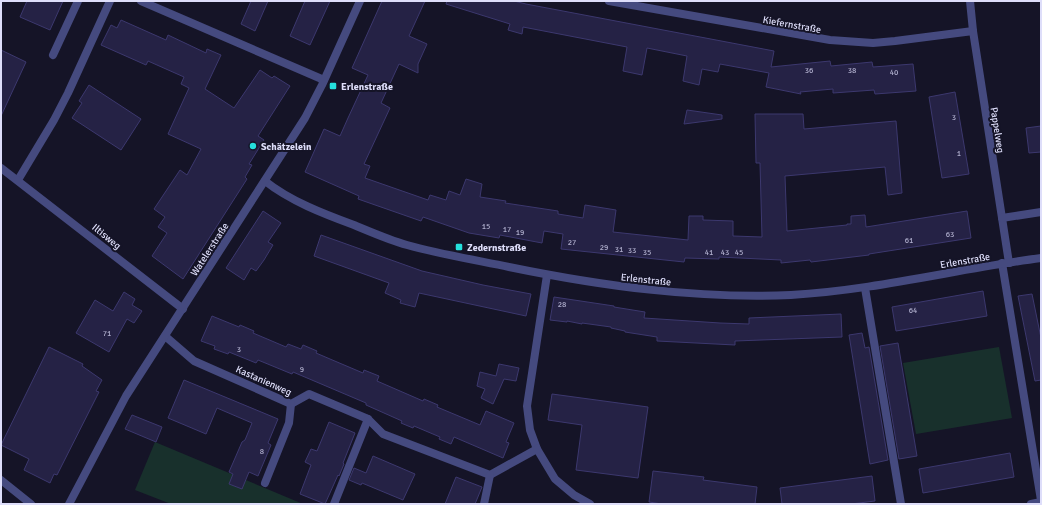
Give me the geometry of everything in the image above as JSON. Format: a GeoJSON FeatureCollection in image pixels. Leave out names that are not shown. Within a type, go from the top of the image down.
{"type":"FeatureCollection","features":[{"type":"Feature","properties":{"kind":"street"},"geometry":{"type":"LineString","coordinates":[[53,55],[78,1]]}},
{"type":"Feature","properties":{"kind":"street"},"geometry":{"type":"LineString","coordinates":[[18,180],[54,120],[68,93],[110,1]]}},
{"type":"Feature","properties":{"kind":"street"},"geometry":{"type":"LineString","coordinates":[[141,1],[324,80]]}},
{"type":"Feature","properties":{"kind":"street","name":"Watelerstraße"},"geometry":{"type":"LineString","coordinates":[[69,504],[126,396],[305,118],[360,1]]}},
{"type":"Feature","properties":{"kind":"street","name":"Kiefernstraße"},"geometry":{"type":"LineString","coordinates":[[609,1],[830,40],[895,42],[973,31]]}},
{"type":"Feature","properties":{"kind":"street","name":"Pappelweg"},"geometry":{"type":"LineString","coordinates":[[970,1],[973,31],[1002,218],[1005,263],[1041,501]]}},
{"type":"Feature","properties":{"kind":"street","name":"Iltisweg"},"geometry":{"type":"LineString","coordinates":[[1,168],[183,309]]}},
{"type":"Feature","properties":{"kind":"street","name":"Erlenstraße"},"geometry":{"type":"LineString","coordinates":[[265,181],[281,193],[334,218],[405,244],[547,275],[633,288],[708,296],[791,295],[865,288],[1041,258]]}},
{"type":"Feature","properties":{"kind":"street"},"geometry":{"type":"LineString","coordinates":[[1002,218],[1041,212]]}},
{"type":"Feature","properties":{"kind":"street"},"geometry":{"type":"LineString","coordinates":[[547,275],[527,406],[530,430],[537,449],[555,479],[574,495],[590,504]]}},
{"type":"Feature","properties":{"kind":"street"},"geometry":{"type":"LineString","coordinates":[[865,288],[901,504]]}},
{"type":"Feature","properties":{"kind":"street","name":"Kastanienweg"},"geometry":{"type":"LineString","coordinates":[[165,336],[194,361],[291,404],[309,394],[368,419],[383,434],[490,475]]}},
{"type":"Feature","properties":{"kind":"street"},"geometry":{"type":"LineString","coordinates":[[265,483],[289,424],[291,404]]}},
{"type":"Feature","properties":{"kind":"street"},"geometry":{"type":"LineString","coordinates":[[334,504],[368,419]]}},
{"type":"Feature","properties":{"kind":"street"},"geometry":{"type":"LineString","coordinates":[[484,504],[490,475],[537,449]]}},
{"type":"Feature","properties":{"kind":"street"},"geometry":{"type":"LineString","coordinates":[[1,480],[31,504]]}},
{"type":"Feature","properties":{"kind":"street"},"geometry":{"type":"LineString","coordinates":[[1031,504],[1041,501]]}},
{"type":"Feature","properties":{"kind":"green space"},"geometry":{"type":"Polygon","coordinates":[[[999,347],[1012,418],[916,434],[903,363],[999,347]]]}},
{"type":"Feature","properties":{"kind":"green space"},"geometry":{"type":"Polygon","coordinates":[[[155,442],[303,504],[171,504],[135,490],[155,442]]]}},
{"type":"Feature","properties":{"kind":"building"},"geometry":{"type":"Polygon","coordinates":[[[27,1],[63,1],[50,30],[20,17],[27,1]]]}},
{"type":"Feature","properties":{"kind":"building"},"geometry":{"type":"Polygon","coordinates":[[[251,1],[268,1],[255,31],[241,24],[251,1]]]}},
{"type":"Feature","properties":{"kind":"building"},"geometry":{"type":"Polygon","coordinates":[[[305,1],[330,1],[310,45],[290,36],[305,1]]]}},
{"type":"Feature","properties":{"kind":"building"},"geometry":{"type":"Polygon","coordinates":[[[382,1],[425,1],[409,36],[427,44],[418,64],[418,73],[399,64],[381,103],[390,108],[364,164],[370,166],[365,178],[428,200],[430,195],[446,200],[449,191],[460,195],[466,179],[482,184],[480,197],[506,201],[505,203],[558,211],[558,214],[583,218],[585,205],[616,210],[613,232],[688,240],[689,216],[703,216],[703,220],[733,221],[733,236],[762,237],[760,163],[756,163],[755,114],[803,114],[804,129],[896,121],[902,193],[888,195],[885,167],[785,176],[787,231],[847,225],[851,224],[851,216],[865,215],[866,227],[967,211],[971,238],[869,255],[811,262],[810,260],[781,263],[781,260],[719,257],[719,259],[685,258],[684,262],[561,249],[563,234],[544,231],[542,243],[500,235],[499,238],[469,233],[423,217],[421,221],[358,199],[359,196],[305,172],[324,129],[340,136],[368,75],[352,68],[382,1]]]}},
{"type":"Feature","properties":{"kind":"building"},"geometry":{"type":"Polygon","coordinates":[[[447,1],[514,1],[774,51],[771,67],[830,61],[831,66],[872,62],[873,67],[913,64],[916,91],[875,94],[874,90],[833,93],[833,89],[800,92],[801,94],[766,87],[769,73],[720,64],[718,72],[702,69],[699,85],[683,81],[687,56],[647,48],[642,75],[623,71],[627,47],[523,27],[522,34],[508,30],[510,24],[446,4],[447,1]]]}},
{"type":"Feature","properties":{"kind":"building"},"geometry":{"type":"Polygon","coordinates":[[[121,20],[166,40],[168,35],[206,53],[207,49],[221,55],[205,89],[234,108],[260,70],[272,78],[274,76],[290,86],[258,136],[264,140],[249,164],[252,165],[245,177],[247,179],[183,279],[152,256],[167,233],[158,227],[165,217],[154,209],[180,170],[187,175],[201,149],[168,134],[189,88],[181,84],[184,77],[148,61],[146,65],[101,45],[111,25],[117,28],[121,20]]]}},
{"type":"Feature","properties":{"kind":"building"},"geometry":{"type":"Polygon","coordinates":[[[1,50],[26,62],[1,116],[1,50]]]}},
{"type":"Feature","properties":{"kind":"building"},"geometry":{"type":"Polygon","coordinates":[[[89,85],[141,119],[121,150],[72,118],[82,103],[79,101],[89,85]]]}},
{"type":"Feature","properties":{"kind":"building"},"geometry":{"type":"Polygon","coordinates":[[[955,92],[969,174],[942,178],[929,97],[955,92]]]}},
{"type":"Feature","properties":{"kind":"building"},"geometry":{"type":"Polygon","coordinates":[[[687,110],[722,115],[722,119],[684,124],[687,110]]]}},
{"type":"Feature","properties":{"kind":"building"},"geometry":{"type":"Polygon","coordinates":[[[1041,126],[1041,152],[1029,153],[1026,128],[1041,126]]]}},
{"type":"Feature","properties":{"kind":"building"},"geometry":{"type":"Polygon","coordinates":[[[263,211],[281,223],[268,242],[273,245],[264,260],[256,271],[251,268],[244,280],[226,268],[263,211]]]}},
{"type":"Feature","properties":{"kind":"building"},"geometry":{"type":"Polygon","coordinates":[[[321,235],[422,271],[531,294],[526,316],[419,293],[415,307],[400,303],[401,300],[385,293],[389,283],[314,256],[321,235]]]}},
{"type":"Feature","properties":{"kind":"building"},"geometry":{"type":"Polygon","coordinates":[[[983,291],[987,316],[896,331],[892,307],[983,291]]]}},
{"type":"Feature","properties":{"kind":"building"},"geometry":{"type":"Polygon","coordinates":[[[124,292],[135,299],[132,305],[142,311],[134,323],[127,319],[109,352],[76,333],[95,300],[113,311],[124,292]]]}},
{"type":"Feature","properties":{"kind":"building"},"geometry":{"type":"Polygon","coordinates":[[[1032,294],[1041,338],[1041,380],[1035,381],[1018,296],[1032,294]]]}},
{"type":"Feature","properties":{"kind":"building"},"geometry":{"type":"Polygon","coordinates":[[[554,297],[645,312],[644,318],[720,323],[749,324],[749,318],[841,314],[842,337],[735,341],[735,345],[657,341],[657,337],[625,332],[611,327],[550,320],[554,297]]]}},
{"type":"Feature","properties":{"kind":"building"},"geometry":{"type":"Polygon","coordinates":[[[212,316],[239,327],[240,325],[254,331],[253,333],[286,347],[288,344],[301,349],[303,345],[317,351],[316,353],[363,373],[364,370],[379,376],[377,381],[423,401],[424,399],[438,405],[437,407],[480,425],[486,411],[514,423],[506,442],[509,443],[503,458],[454,437],[451,444],[439,439],[440,437],[414,426],[413,428],[401,423],[402,421],[366,405],[366,403],[293,372],[292,374],[258,360],[256,363],[229,352],[228,354],[214,349],[215,346],[201,341],[212,316]]]}},
{"type":"Feature","properties":{"kind":"building"},"geometry":{"type":"Polygon","coordinates":[[[862,333],[865,348],[869,347],[888,460],[870,464],[849,335],[862,333]]]}},
{"type":"Feature","properties":{"kind":"building"},"geometry":{"type":"Polygon","coordinates":[[[898,343],[917,456],[899,459],[880,346],[898,343]]]}},
{"type":"Feature","properties":{"kind":"building"},"geometry":{"type":"Polygon","coordinates":[[[49,347],[83,364],[82,366],[102,380],[96,391],[99,392],[57,475],[54,474],[50,483],[24,470],[29,459],[1,445],[49,347]]]}},
{"type":"Feature","properties":{"kind":"building"},"geometry":{"type":"Polygon","coordinates":[[[499,364],[519,368],[516,381],[504,379],[493,404],[481,398],[485,389],[477,386],[480,372],[496,376],[499,364]]]}},
{"type":"Feature","properties":{"kind":"building"},"geometry":{"type":"Polygon","coordinates":[[[184,380],[278,419],[268,443],[271,445],[258,476],[249,472],[242,489],[229,484],[233,474],[229,472],[252,423],[217,408],[206,434],[168,418],[184,380]]]}},
{"type":"Feature","properties":{"kind":"building"},"geometry":{"type":"Polygon","coordinates":[[[552,394],[648,407],[638,478],[576,470],[582,425],[548,420],[552,394]]]}},
{"type":"Feature","properties":{"kind":"building"},"geometry":{"type":"Polygon","coordinates":[[[132,415],[162,427],[156,442],[125,429],[132,415]]]}},
{"type":"Feature","properties":{"kind":"building"},"geometry":{"type":"Polygon","coordinates":[[[329,422],[355,433],[339,476],[338,475],[325,504],[300,494],[311,465],[305,462],[311,449],[317,451],[329,422]]]}},
{"type":"Feature","properties":{"kind":"building"},"geometry":{"type":"Polygon","coordinates":[[[1010,453],[1014,477],[923,493],[919,469],[1010,453]]]}},
{"type":"Feature","properties":{"kind":"building"},"geometry":{"type":"Polygon","coordinates":[[[373,456],[415,474],[403,500],[362,483],[361,485],[349,480],[354,468],[366,473],[373,456]]]}},
{"type":"Feature","properties":{"kind":"building"},"geometry":{"type":"Polygon","coordinates":[[[653,471],[704,477],[703,480],[757,487],[755,504],[662,504],[649,502],[653,471]]]}},
{"type":"Feature","properties":{"kind":"building"},"geometry":{"type":"Polygon","coordinates":[[[872,476],[875,501],[851,504],[782,504],[780,488],[872,476]]]}},
{"type":"Feature","properties":{"kind":"building"},"geometry":{"type":"Polygon","coordinates":[[[456,477],[482,487],[475,504],[445,504],[456,477]]]}},
{"type":"Feature","properties":{"kind":"place","name":"Erlenstraße"},"geometry":{"type":"Point","coordinates":[333,86]}},
{"type":"Feature","properties":{"kind":"place","name":"Schätzelein"},"geometry":{"type":"Point","coordinates":[253,146]}},
{"type":"Feature","properties":{"kind":"place","name":"Zedernstraße"},"geometry":{"type":"Point","coordinates":[459,247]}}]}
